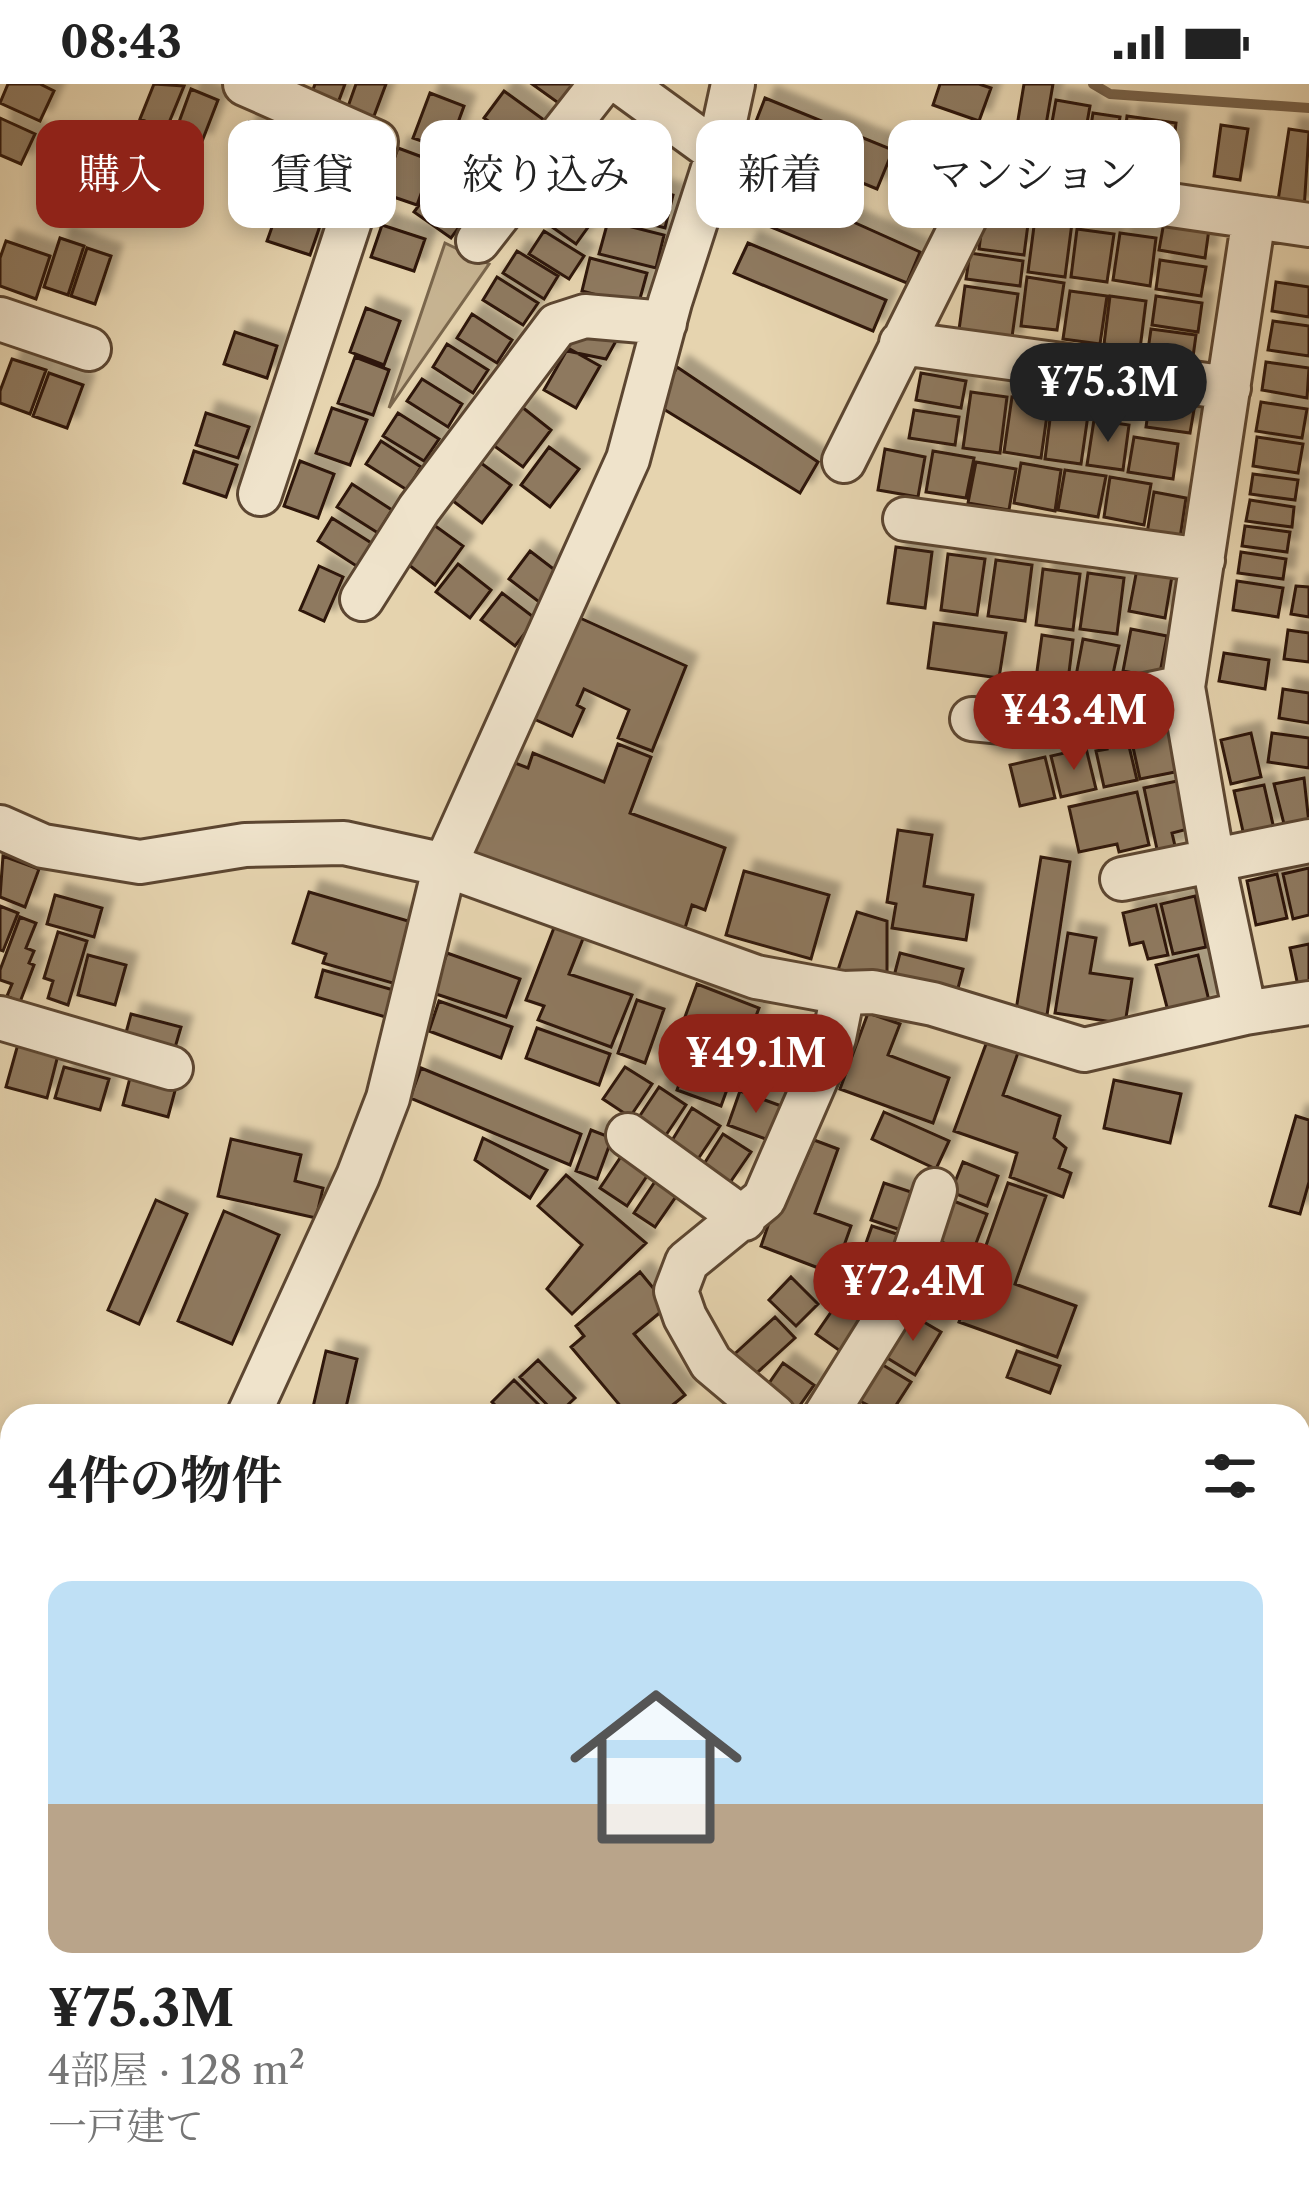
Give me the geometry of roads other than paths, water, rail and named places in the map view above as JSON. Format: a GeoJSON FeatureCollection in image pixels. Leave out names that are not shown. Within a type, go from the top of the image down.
{"type":"FeatureCollection","features":[{"type":"Feature","properties":{"kind":"street"},"geometry":{"type":"LineString","coordinates":[[478,241],[601,84]]}},
{"type":"Feature","properties":{"kind":"street"},"geometry":{"type":"LineString","coordinates":[[623,84],[696,137]]}},
{"type":"Feature","properties":{"kind":"street"},"geometry":{"type":"LineString","coordinates":[[725,120],[733,84]]}},
{"type":"Feature","properties":{"kind":"street"},"geometry":{"type":"LineString","coordinates":[[260,494],[376,142],[267,88]]}},
{"type":"Feature","properties":{"kind":"street"},"geometry":{"type":"LineString","coordinates":[[844,460],[985,178],[1309,225]]}},
{"type":"Feature","properties":{"kind":"street"},"geometry":{"type":"LineString","coordinates":[[1246,1012],[1213,861],[1183,686],[1254,217]]}},
{"type":"Feature","properties":{"kind":"street"},"geometry":{"type":"LineString","coordinates":[[254,1404],[358,1176],[388,1098],[445,865],[628,459],[696,224]]}},
{"type":"Feature","properties":{"kind":"street"},"geometry":{"type":"LineString","coordinates":[[362,599],[419,509],[557,325],[585,316],[665,323]]}},
{"type":"Feature","properties":{"kind":"street"},"geometry":{"type":"LineString","coordinates":[[0,319],[88,349]]}},
{"type":"Feature","properties":{"kind":"street"},"geometry":{"type":"LineString","coordinates":[[901,343],[1229,388]]}},
{"type":"Feature","properties":{"kind":"street"},"geometry":{"type":"LineString","coordinates":[[905,519],[1202,560]]}},
{"type":"Feature","properties":{"kind":"street"},"geometry":{"type":"LineString","coordinates":[[972,718],[1013,723],[1183,686]]}},
{"type":"Feature","properties":{"kind":"street"},"geometry":{"type":"LineString","coordinates":[[0,827],[43,846],[140,862],[245,845],[344,843],[445,865],[756,976],[933,1004],[1084,1050],[1246,1012],[1309,1003]]}},
{"type":"Feature","properties":{"kind":"street"},"geometry":{"type":"LineString","coordinates":[[1122,879],[1309,841]]}},
{"type":"Feature","properties":{"kind":"street"},"geometry":{"type":"LineString","coordinates":[[760,1404],[711,1363],[676,1291],[687,1262],[764,1199],[834,1038],[843,993]]}},
{"type":"Feature","properties":{"kind":"street"},"geometry":{"type":"LineString","coordinates":[[0,1018],[171,1068]]}},
{"type":"Feature","properties":{"kind":"street"},"geometry":{"type":"LineString","coordinates":[[628,1135],[744,1219]]}},
{"type":"Feature","properties":{"kind":"street"},"geometry":{"type":"LineString","coordinates":[[832,1404],[901,1294],[934,1190]]}},
{"type":"Feature","properties":{"kind":"waterway"},"geometry":{"type":"LineString","coordinates":[[1093,84],[1110,94],[1309,108]]}}]}
